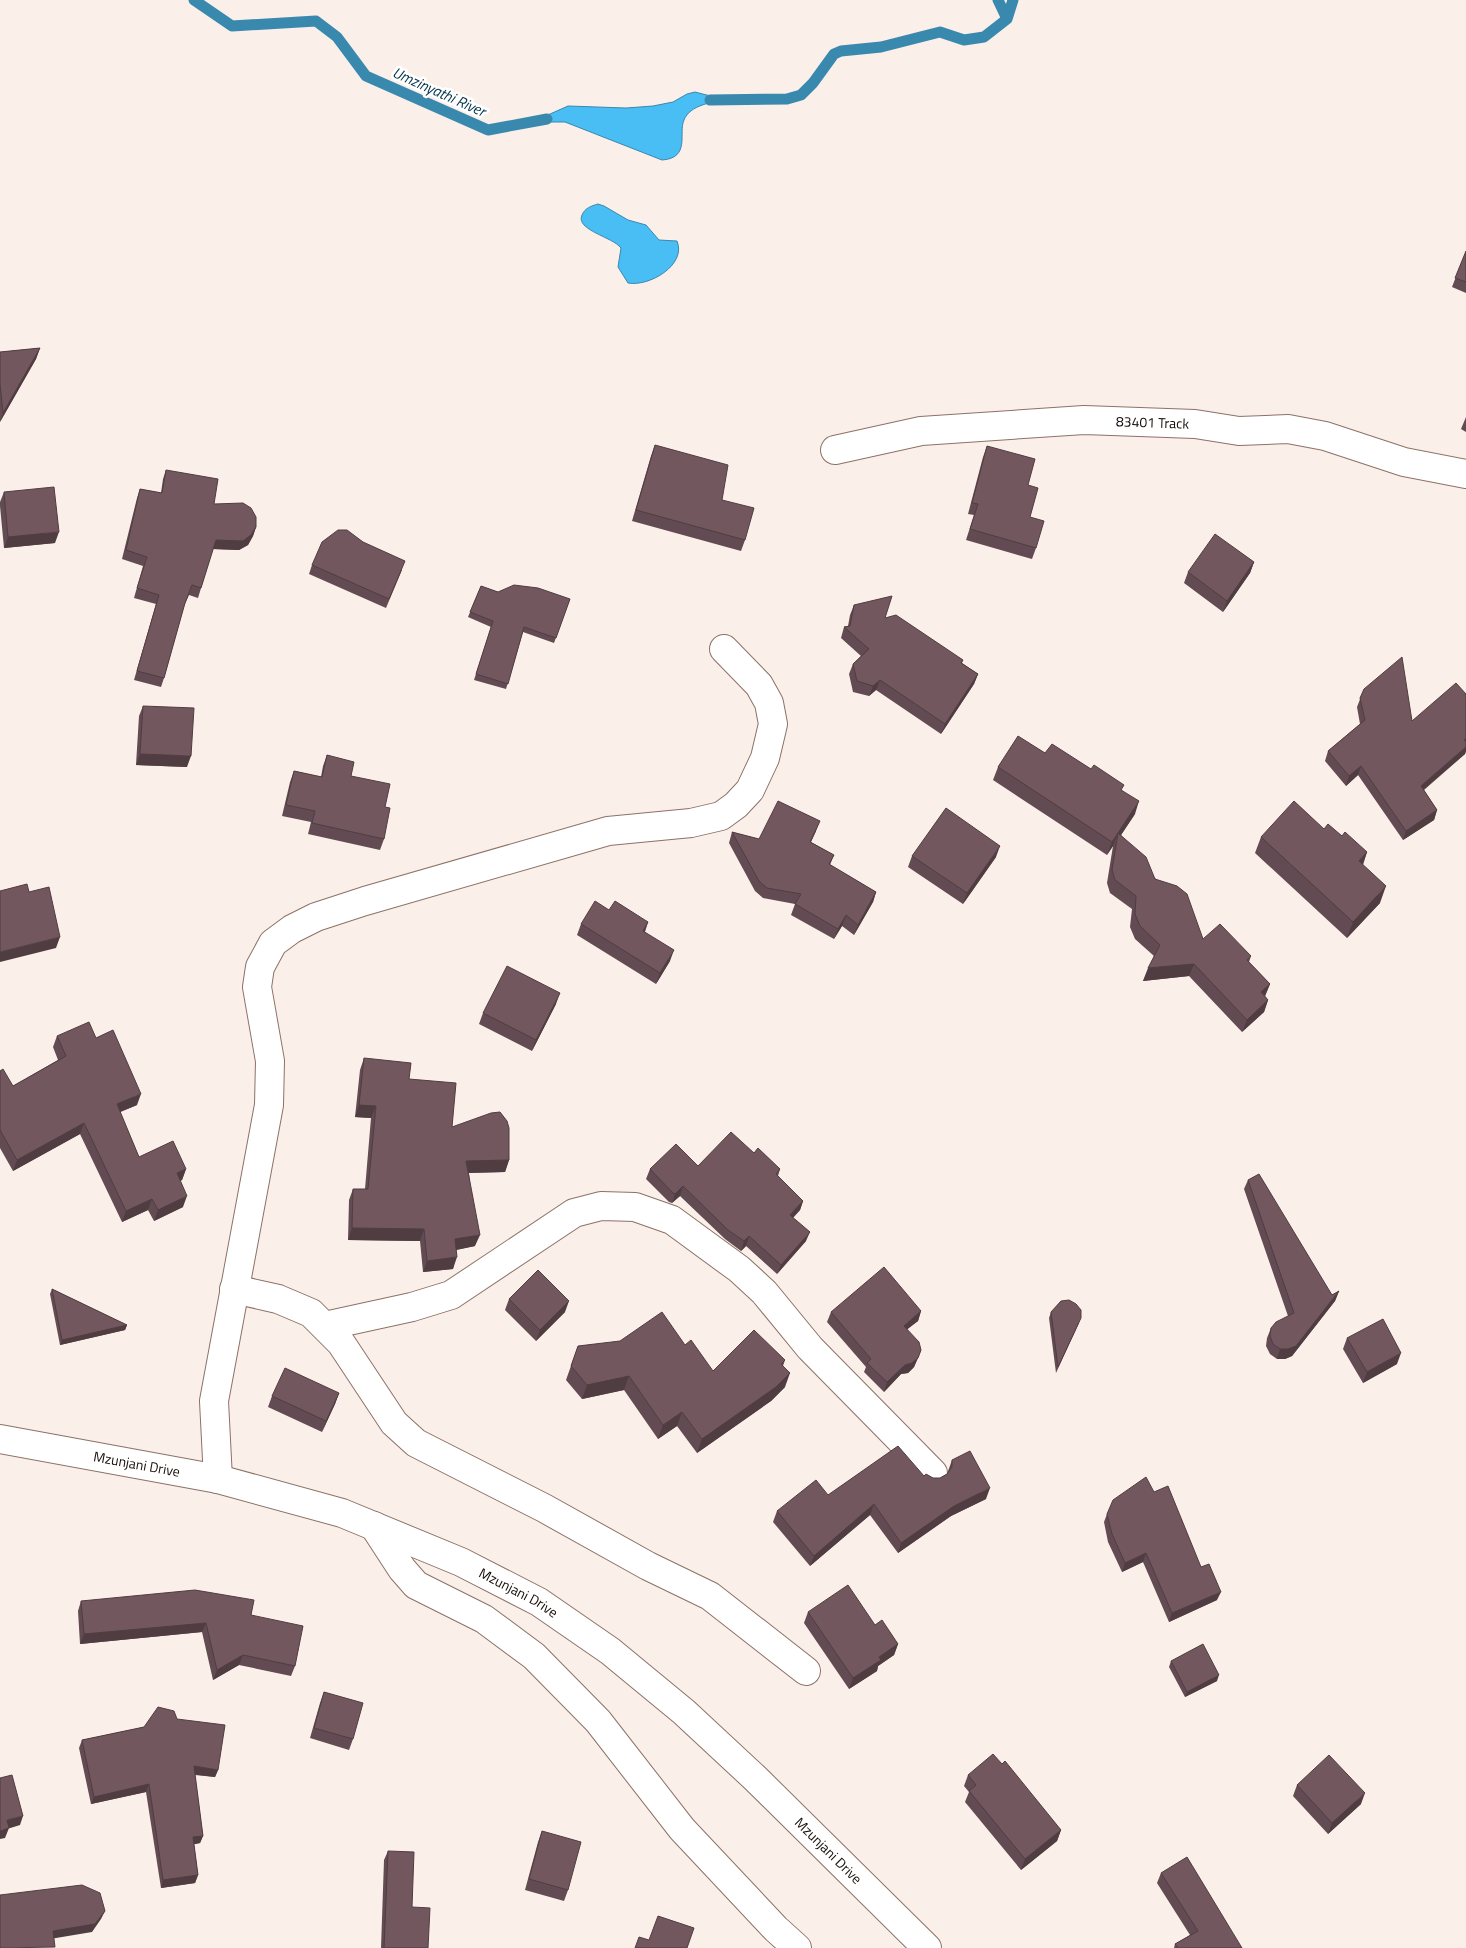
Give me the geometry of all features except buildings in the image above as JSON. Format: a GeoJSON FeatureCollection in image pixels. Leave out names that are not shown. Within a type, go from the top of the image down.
{"type":"FeatureCollection","features":[{"type":"Feature","properties":{"kind":"street","name":"83401 Track"},"geometry":{"type":"LineString","coordinates":[[835,450],[921,432],[1084,420],[1176,424],[1239,431],[1288,429],[1325,436],[1404,462],[1466,474]]}},
{"type":"Feature","properties":{"kind":"street"},"geometry":{"type":"LineString","coordinates":[[218,1479],[214,1401],[269,1105],[270,1061],[257,987],[260,967],[273,943],[292,929],[348,906],[608,831],[691,823],[721,816],[736,805],[750,790],[765,758],[773,724],[769,703],[759,685],[724,649]]}},
{"type":"Feature","properties":{"kind":"street"},"geometry":{"type":"LineString","coordinates":[[325,1326],[412,1307],[451,1295],[574,1213],[601,1206],[635,1207],[672,1220],[732,1264],[764,1292],[810,1348],[933,1474]]}},
{"type":"Feature","properties":{"kind":"street"},"geometry":{"type":"LineString","coordinates":[[234,1290],[299,1306],[311,1313],[341,1343],[394,1423],[416,1443],[544,1508],[648,1566],[710,1596],[806,1671]]}},
{"type":"Feature","properties":{"kind":"street","name":"Mzunjani Drive"},"geometry":{"type":"LineString","coordinates":[[0,1439],[218,1479],[342,1513],[461,1562],[539,1602],[610,1651],[684,1712],[755,1778],[927,1948]]}},
{"type":"Feature","properties":{"kind":"street"},"geometry":{"type":"LineString","coordinates":[[374,1526],[402,1570],[416,1585],[484,1620],[534,1656],[598,1721],[682,1828],[776,1929],[797,1948]]}},
{"type":"Feature","properties":{"kind":"water"},"geometry":{"type":"Polygon","coordinates":[[[695,92],[726,100],[702,105],[691,111],[684,120],[680,150],[677,155],[662,160],[565,122],[532,122],[568,106],[626,108],[653,106],[673,102],[695,92]]]}},
{"type":"Feature","properties":{"kind":"water"},"geometry":{"type":"Polygon","coordinates":[[[598,204],[628,220],[646,225],[659,240],[677,241],[679,250],[677,258],[671,266],[646,282],[628,283],[618,267],[621,248],[611,240],[589,229],[581,220],[585,211],[598,204]]]}},
{"type":"Feature","properties":{"kind":"waterway","name":"Umzinyathi River"},"geometry":{"type":"LineString","coordinates":[[194,0],[232,26],[316,21],[337,37],[366,76],[488,130],[547,119]]}},
{"type":"Feature","properties":{"kind":"waterway"},"geometry":{"type":"LineString","coordinates":[[998,0],[1007,19]]}},
{"type":"Feature","properties":{"kind":"waterway","name":"Umzinyathi River"},"geometry":{"type":"LineString","coordinates":[[710,100],[787,99],[801,95],[813,83],[834,54],[841,51],[881,47],[940,32],[964,40],[984,37],[1007,19],[1013,0]]}}]}
